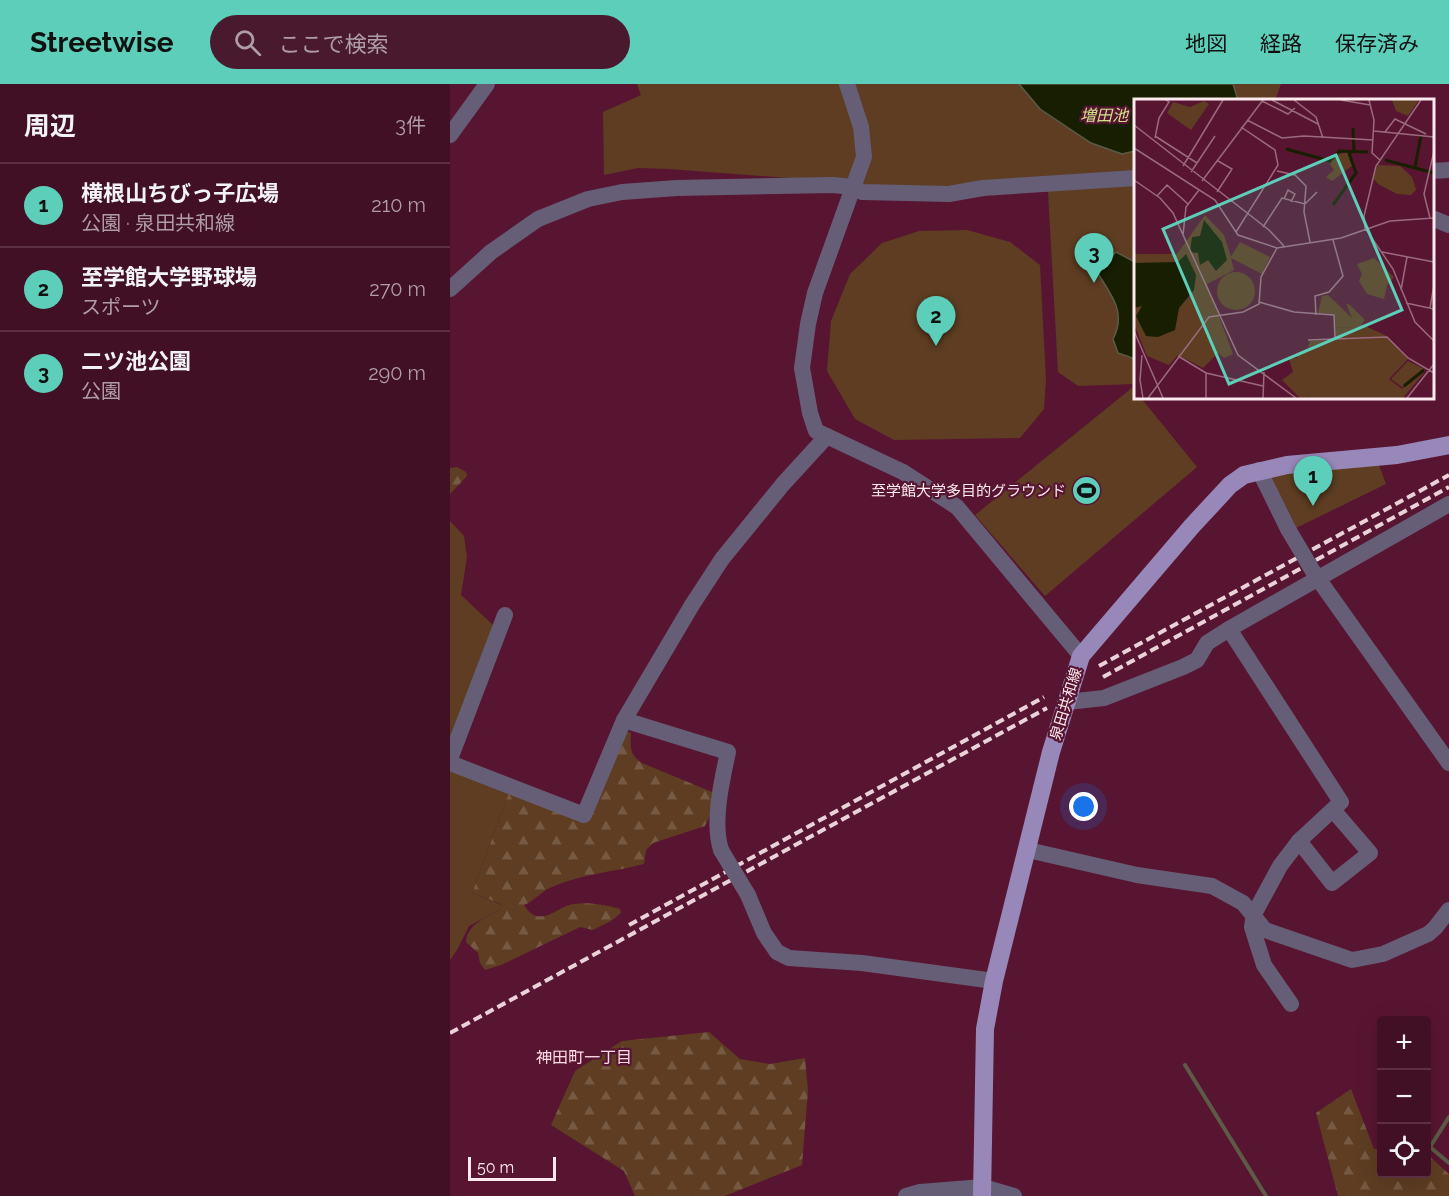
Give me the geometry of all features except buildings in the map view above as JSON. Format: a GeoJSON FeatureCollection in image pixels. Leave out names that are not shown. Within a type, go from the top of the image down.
{"type":"FeatureCollection","features":[{"type":"Feature","properties":{"kind":"main road","name":"泉田共和線"},"geometry":{"type":"LineString","coordinates":[[982,1192],[985,1029],[994,981],[1051,752],[1081,656],[1192,526],[1230,485],[1244,475],[1287,465],[1397,455],[1449,445]]}},
{"type":"Feature","properties":{"kind":"street"},"geometry":{"type":"LineString","coordinates":[[450,135],[487,84]]}},
{"type":"Feature","properties":{"kind":"street"},"geometry":{"type":"LineString","coordinates":[[847,84],[861,127],[864,157],[815,293],[808,324],[802,368],[810,413],[816,431],[903,472],[957,507],[1081,656]]}},
{"type":"Feature","properties":{"kind":"street"},"geometry":{"type":"LineString","coordinates":[[1434,171],[1449,170]]}},
{"type":"Feature","properties":{"kind":"street"},"geometry":{"type":"LineString","coordinates":[[450,289],[491,252],[538,219],[588,199],[622,192],[677,188],[833,185],[853,187],[862,192],[949,194],[983,188],[1134,178]]}},
{"type":"Feature","properties":{"kind":"street"},"geometry":{"type":"LineString","coordinates":[[1434,219],[1449,225]]}},
{"type":"Feature","properties":{"kind":"street"},"geometry":{"type":"LineString","coordinates":[[505,615],[450,761],[584,815],[624,720],[665,648],[722,559],[783,484],[827,436]]}},
{"type":"Feature","properties":{"kind":"street"},"geometry":{"type":"LineString","coordinates":[[1259,470],[1288,529],[1316,576],[1449,763]]}},
{"type":"Feature","properties":{"kind":"street"},"geometry":{"type":"LineString","coordinates":[[1067,702],[1104,698],[1183,668],[1197,660],[1207,643],[1229,629],[1316,576],[1449,504]]}},
{"type":"Feature","properties":{"kind":"street"},"geometry":{"type":"LineString","coordinates":[[1229,629],[1341,802],[1299,840],[1280,866],[1254,914],[1251,927],[1264,965],[1291,1004]]}},
{"type":"Feature","properties":{"kind":"street"},"geometry":{"type":"LineString","coordinates":[[624,720],[728,752],[720,786],[718,839],[748,896],[764,933],[777,952],[789,958],[862,963],[994,981]]}},
{"type":"Feature","properties":{"kind":"street"},"geometry":{"type":"LineString","coordinates":[[1299,840],[1332,883],[1370,853],[1333,810]]}},
{"type":"Feature","properties":{"kind":"street"},"geometry":{"type":"LineString","coordinates":[[1028,850],[1137,875],[1212,886],[1243,903],[1265,930],[1352,960],[1383,954],[1428,934],[1449,910]]}},
{"type":"Feature","properties":{"kind":"street"},"geometry":{"type":"LineString","coordinates":[[906,1196],[921,1192],[982,1192],[1014,1196]]}},
{"type":"Feature","properties":{"kind":"green space"},"geometry":{"type":"Polygon","coordinates":[[[637,84],[1281,84],[1276,99],[1134,99],[1134,384],[1078,386],[1058,372],[1048,192],[866,194],[842,182],[669,169],[638,168],[604,175],[603,112],[641,95],[637,84]]]}},
{"type":"Feature","properties":{"kind":"green space"},"geometry":{"type":"Polygon","coordinates":[[[967,230],[1010,242],[1040,265],[1046,379],[1044,409],[1020,438],[894,440],[855,419],[827,371],[831,321],[850,274],[882,243],[919,231],[967,230]]]}},
{"type":"Feature","properties":{"kind":"green space","name":"至学館大学多目的グラウンド"},"geometry":{"type":"Polygon","coordinates":[[[1133,387],[1134,399],[1142,399],[1197,467],[1045,596],[975,515],[1133,387]]]}},
{"type":"Feature","properties":{"kind":"green space"},"geometry":{"type":"Polygon","coordinates":[[[1377,460],[1386,484],[1296,528],[1266,472],[1377,460]]]}},
{"type":"Feature","properties":{"kind":"green space"},"geometry":{"type":"Polygon","coordinates":[[[457,467],[466,472],[467,476],[450,494],[450,468],[457,467]]]}},
{"type":"Feature","properties":{"kind":"green space"},"geometry":{"type":"Polygon","coordinates":[[[450,521],[464,536],[467,557],[461,595],[493,625],[450,741],[450,521]]]}},
{"type":"Feature","properties":{"kind":"green space"},"geometry":{"type":"Polygon","coordinates":[[[626,731],[631,733],[633,754],[642,763],[712,792],[713,809],[705,826],[653,843],[646,850],[644,864],[575,879],[545,891],[524,905],[536,916],[549,915],[568,905],[579,903],[609,906],[620,909],[621,913],[593,930],[580,927],[501,965],[485,970],[480,963],[478,953],[466,942],[467,936],[479,922],[501,909],[501,904],[472,893],[510,789],[586,818],[626,731]]]}},
{"type":"Feature","properties":{"kind":"green space"},"geometry":{"type":"Polygon","coordinates":[[[450,768],[510,789],[472,893],[502,905],[501,909],[469,926],[450,960],[450,768]]]}},
{"type":"Feature","properties":{"kind":"green space"},"geometry":{"type":"Polygon","coordinates":[[[709,1032],[740,1059],[770,1064],[805,1058],[808,1091],[802,1165],[725,1196],[635,1196],[624,1171],[551,1125],[575,1071],[622,1041],[709,1032]]]}},
{"type":"Feature","properties":{"kind":"green space"},"geometry":{"type":"Polygon","coordinates":[[[1351,1089],[1374,1149],[1377,1149],[1377,1178],[1431,1178],[1431,1158],[1449,1174],[1449,1196],[1338,1196],[1316,1113],[1351,1089]]]}},
{"type":"Feature","properties":{"kind":"water","name":"増田池"},"geometry":{"type":"Polygon","coordinates":[[[1019,84],[1233,84],[1238,99],[1134,99],[1134,151],[1122,154],[1091,143],[1040,109],[1019,84]]]}},
{"type":"Feature","properties":{"kind":"water"},"geometry":{"type":"Polygon","coordinates":[[[1116,252],[1134,261],[1134,359],[1118,353],[1113,339],[1118,320],[1116,304],[1097,272],[1116,252]]]}},
{"type":"Feature","properties":{"kind":"waterway"},"geometry":{"type":"LineString","coordinates":[[1185,1065],[1266,1196]]}},
{"type":"Feature","properties":{"kind":"waterway"},"geometry":{"type":"LineString","coordinates":[[1449,1117],[1430,1147],[1449,1163]]}},
{"type":"Feature","properties":{"kind":"railway"},"geometry":{"type":"LineString","coordinates":[[1099,666],[1449,475]]}},
{"type":"Feature","properties":{"kind":"railway"},"geometry":{"type":"LineString","coordinates":[[1103,677],[1449,487]]}},
{"type":"Feature","properties":{"kind":"railway"},"geometry":{"type":"LineString","coordinates":[[629,925],[1044,697]]}},
{"type":"Feature","properties":{"kind":"railway"},"geometry":{"type":"LineString","coordinates":[[450,1033],[1047,708]]}},
{"type":"Feature","properties":{"kind":"place","name":"二ツ池公園"},"geometry":{"type":"Point","coordinates":[1094,283]}},
{"type":"Feature","properties":{"kind":"place","name":"至学館大学野球場"},"geometry":{"type":"Point","coordinates":[936,346]}},
{"type":"Feature","properties":{"kind":"place","name":"至学館大学多目的グラウンド"},"geometry":{"type":"Point","coordinates":[1087,491]}},
{"type":"Feature","properties":{"kind":"place","name":"横根山ちびっ子広場"},"geometry":{"type":"Point","coordinates":[1313,506]}},
{"type":"Feature","properties":{"kind":"district","name":"神田町一丁目"},"geometry":{"type":"Point","coordinates":[584,1057]}}]}
